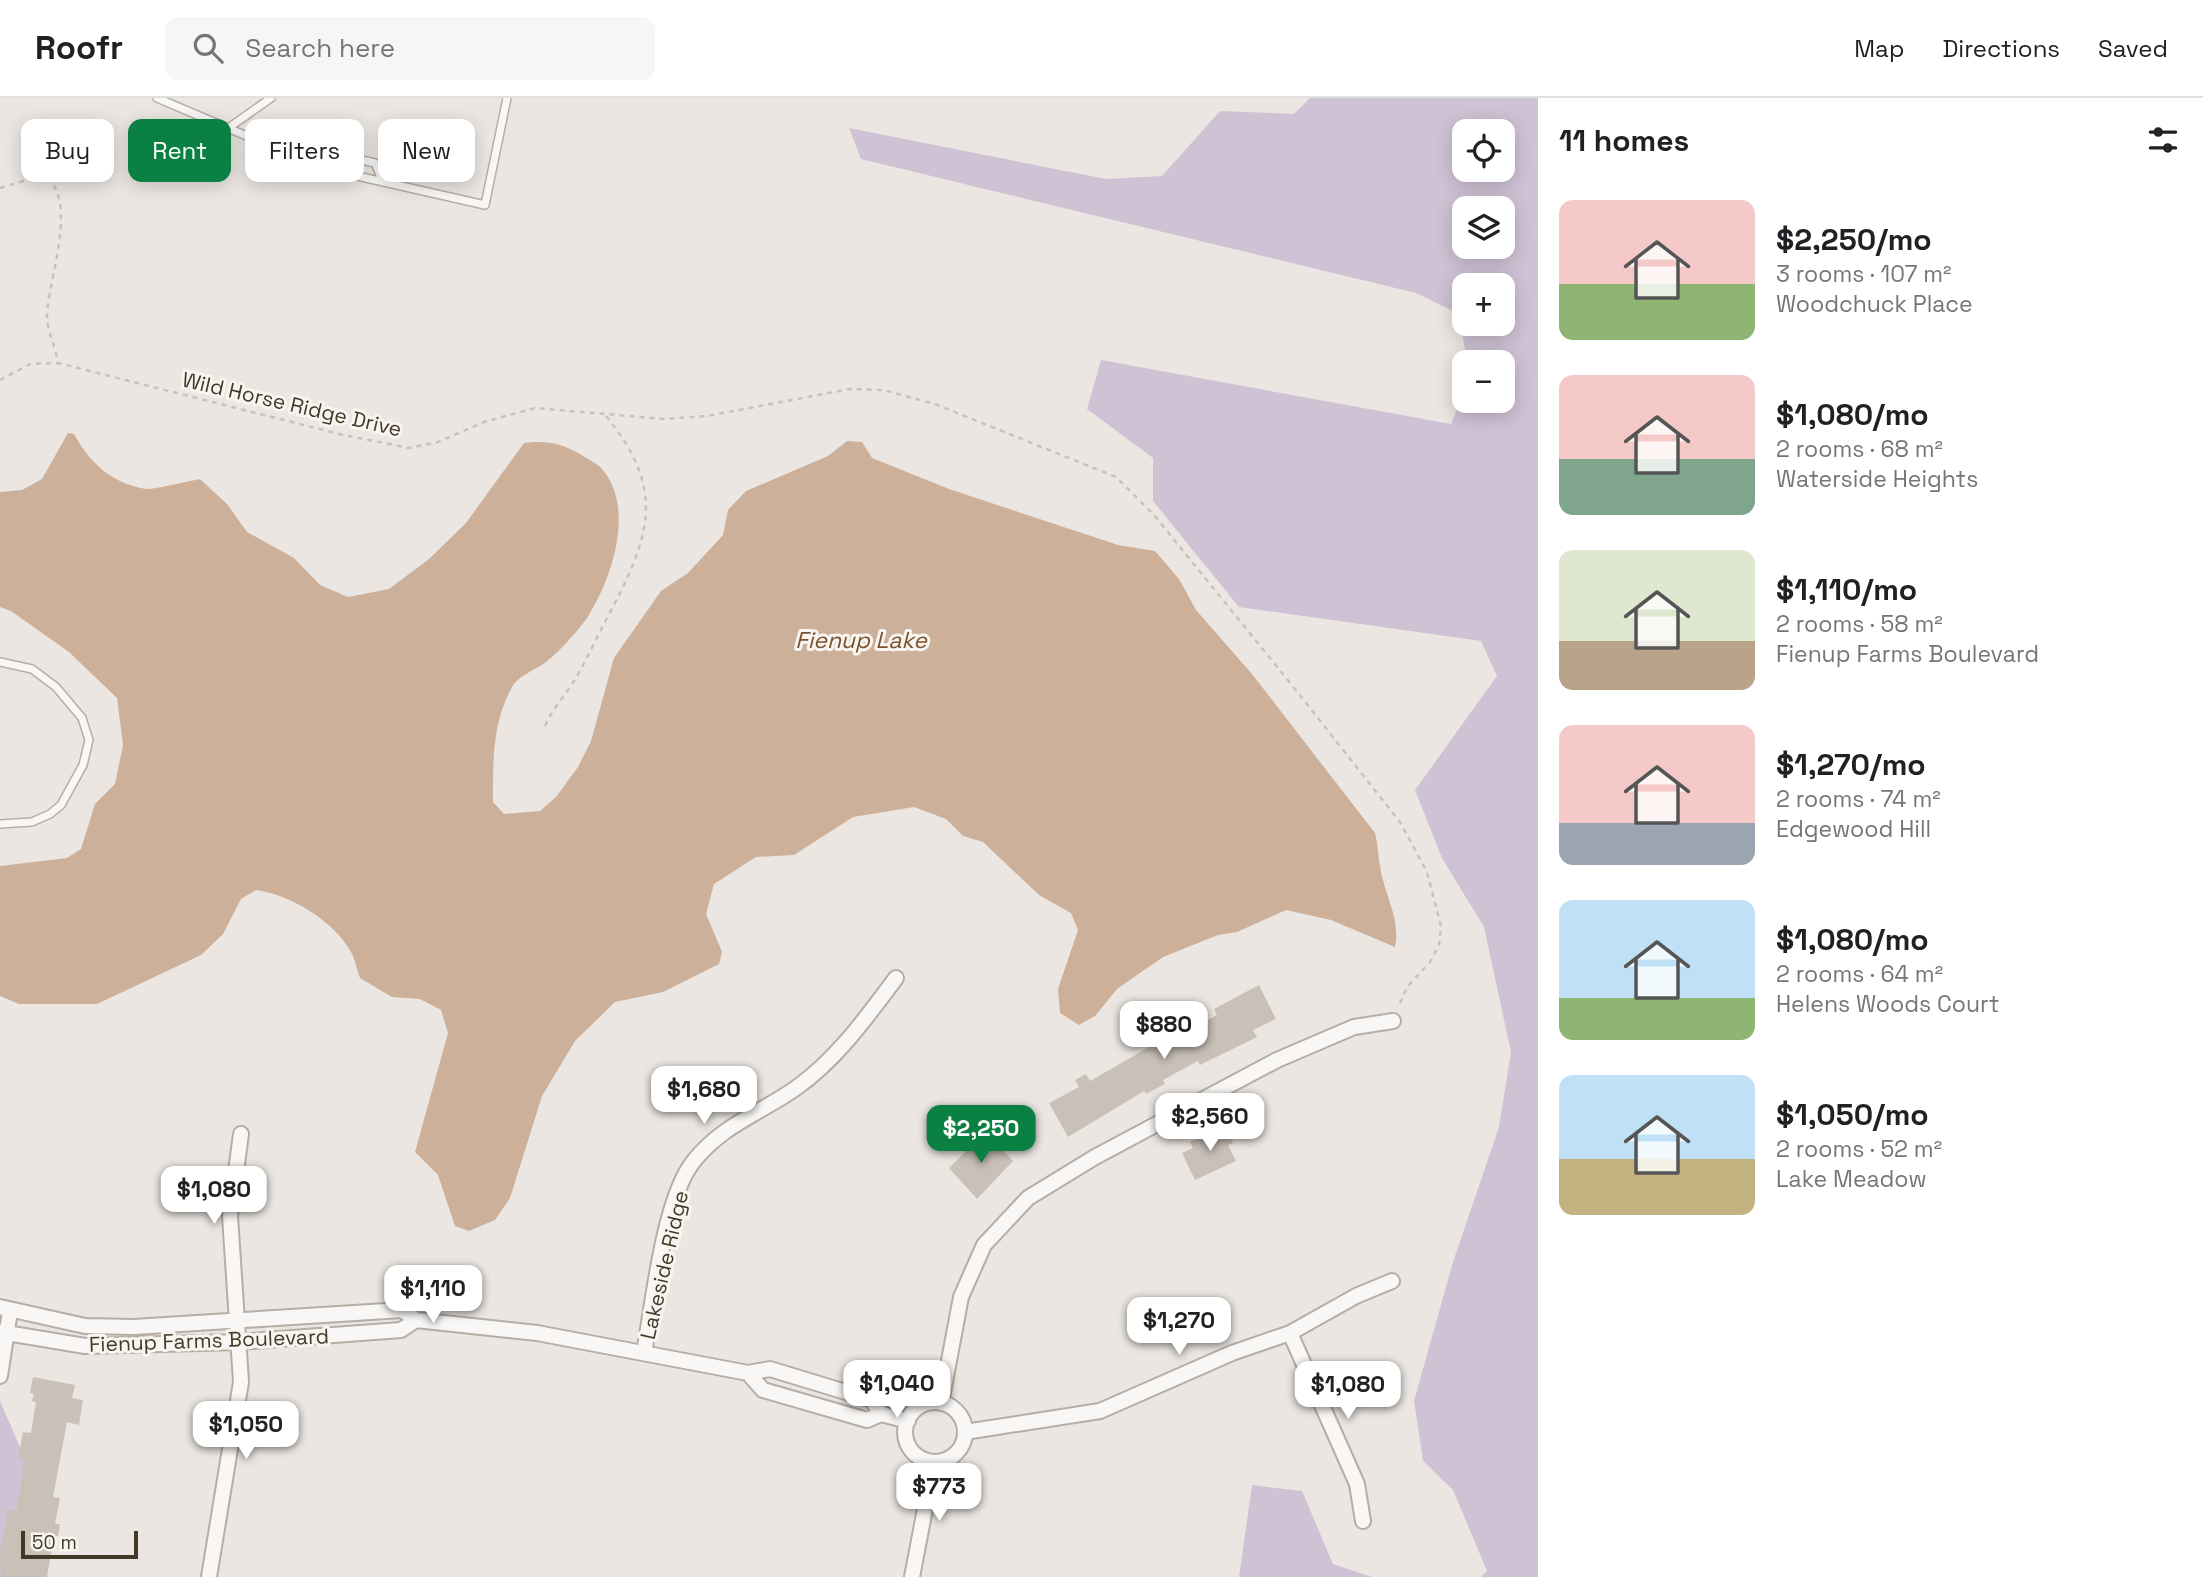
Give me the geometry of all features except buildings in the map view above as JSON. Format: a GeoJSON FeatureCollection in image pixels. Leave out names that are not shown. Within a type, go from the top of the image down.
{"type":"FeatureCollection","features":[{"type":"Feature","properties":{"kind":"street","name":"Lakeside Ridge"},"geometry":{"type":"LineString","coordinates":[[645,1353],[675,1198],[691,1164],[726,1128],[796,1088],[843,1047],[896,978]]}},
{"type":"Feature","properties":{"kind":"street"},"geometry":{"type":"LineString","coordinates":[[941,1403],[961,1297],[984,1245],[1028,1198],[1096,1157],[1277,1060],[1354,1027],[1393,1021]]}},
{"type":"Feature","properties":{"kind":"street"},"geometry":{"type":"LineString","coordinates":[[209,1577],[241,1382],[230,1216],[241,1134]]}},
{"type":"Feature","properties":{"kind":"street"},"geometry":{"type":"LineString","coordinates":[[965,1432],[1100,1411],[1232,1353],[1290,1333],[1356,1296],[1392,1281]]}},
{"type":"Feature","properties":{"kind":"street"},"geometry":{"type":"LineString","coordinates":[[0,1376],[5,1309]]}},
{"type":"Feature","properties":{"kind":"street","name":"Fienup Farms Boulevard"},"geometry":{"type":"LineString","coordinates":[[5,1309],[85,1325],[134,1327],[402,1310],[416,1320],[537,1333],[748,1373],[770,1369],[872,1400],[881,1414]]}},
{"type":"Feature","properties":{"kind":"street","name":"Fienup Farms Boulevard"},"geometry":{"type":"LineString","coordinates":[[3,1334],[85,1346],[239,1342],[401,1330],[416,1320]]}},
{"type":"Feature","properties":{"kind":"street"},"geometry":{"type":"LineString","coordinates":[[1290,1333],[1357,1484],[1363,1521]]}},
{"type":"Feature","properties":{"kind":"street","name":"Fienup Farms Boulevard"},"geometry":{"type":"LineString","coordinates":[[748,1373],[763,1390],[867,1420],[881,1414],[908,1420]]}},
{"type":"Feature","properties":{"kind":"street"},"geometry":{"type":"LineString","coordinates":[[941,1403],[958,1413],[965,1432],[959,1450],[944,1461],[934,1462],[916,1456],[910,1449],[905,1430],[908,1420],[921,1406],[941,1403]]}},
{"type":"Feature","properties":{"kind":"street"},"geometry":{"type":"LineString","coordinates":[[912,1577],[934,1462]]}},
{"type":"Feature","properties":{"kind":"lane"},"geometry":{"type":"LineString","coordinates":[[157,98],[204,119]]}},
{"type":"Feature","properties":{"kind":"lane"},"geometry":{"type":"LineString","coordinates":[[231,126],[271,98]]}},
{"type":"Feature","properties":{"kind":"lane"},"geometry":{"type":"LineString","coordinates":[[383,182],[485,205],[507,98]]}},
{"type":"Feature","properties":{"kind":"lane"},"geometry":{"type":"LineString","coordinates":[[364,161],[375,163],[378,170]]}},
{"type":"Feature","properties":{"kind":"lane"},"geometry":{"type":"LineString","coordinates":[[0,662],[32,669],[56,687],[82,718],[89,740],[83,765],[61,805],[50,814],[32,822],[0,824]]}},
{"type":"Feature","properties":{"kind":"path"},"geometry":{"type":"LineString","coordinates":[[0,188],[43,175],[53,185],[61,216],[61,234],[47,301],[47,320],[58,363],[30,364],[0,380]]}},
{"type":"Feature","properties":{"kind":"path","name":"Wild Horse Ridge Drive"},"geometry":{"type":"LineString","coordinates":[[58,363],[339,434],[409,447],[438,442],[484,422],[524,410],[569,409],[606,416],[664,419],[707,416],[850,389],[883,390],[935,404],[1116,477],[1149,510],[1400,822],[1427,872],[1441,926],[1439,945],[1430,962],[1407,987],[1393,1021]]}},
{"type":"Feature","properties":{"kind":"path"},"geometry":{"type":"LineString","coordinates":[[545,726],[574,681],[633,572],[645,536],[646,508],[637,463],[606,416]]}},
{"type":"Feature","properties":{"kind":"shaded area"},"geometry":{"type":"Polygon","coordinates":[[[1310,98],[1538,98],[1538,1577],[1481,1577],[1487,1571],[1453,1490],[1423,1461],[1414,1401],[1453,1262],[1499,1127],[1511,1052],[1484,927],[1442,858],[1415,790],[1497,676],[1481,641],[1239,607],[1153,501],[1153,458],[1087,409],[1101,360],[1451,424],[1456,413],[1515,413],[1515,350],[1465,350],[1463,336],[1515,336],[1515,273],[1452,273],[1452,311],[1416,293],[861,159],[849,128],[1106,179],[1162,176],[1220,111],[1294,114],[1310,98]]]}},
{"type":"Feature","properties":{"kind":"shaded area"},"geometry":{"type":"Polygon","coordinates":[[[0,1401],[22,1452],[27,1486],[7,1530],[7,1577],[0,1577],[0,1401]]]}},
{"type":"Feature","properties":{"kind":"shaded area"},"geometry":{"type":"Polygon","coordinates":[[[1252,1485],[1302,1491],[1333,1564],[1372,1577],[1239,1577],[1252,1485]]]}},
{"type":"Feature","properties":{"kind":"water","name":"Fienup Lake"},"geometry":{"type":"Polygon","coordinates":[[[68,433],[74,434],[95,463],[122,482],[150,489],[200,479],[227,504],[247,532],[294,558],[320,585],[348,597],[389,589],[429,559],[466,523],[524,443],[546,442],[560,445],[600,467],[612,485],[617,502],[619,522],[612,562],[598,599],[585,621],[542,665],[515,683],[505,701],[497,729],[493,772],[493,802],[504,814],[540,811],[556,797],[578,767],[591,741],[614,658],[661,591],[688,573],[723,535],[728,510],[746,491],[828,456],[847,441],[862,442],[872,458],[949,489],[1118,545],[1155,551],[1179,579],[1196,610],[1252,674],[1375,833],[1382,877],[1396,926],[1395,947],[1331,920],[1286,910],[1237,932],[1218,935],[1163,957],[1117,989],[1095,1016],[1079,1025],[1060,1013],[1058,989],[1078,930],[1071,913],[1039,895],[983,842],[963,836],[946,819],[914,807],[853,817],[794,855],[756,857],[714,884],[706,914],[722,952],[719,964],[663,992],[615,1002],[575,1041],[542,1096],[510,1198],[495,1220],[469,1231],[455,1226],[438,1175],[415,1152],[448,1033],[441,1010],[420,999],[392,997],[360,978],[343,940],[322,920],[297,903],[256,890],[241,899],[223,934],[201,955],[97,1004],[19,1004],[0,996],[0,866],[67,858],[81,849],[95,804],[115,784],[123,745],[117,698],[69,652],[11,611],[0,607],[0,492],[22,490],[42,479],[68,433]]]}}]}
